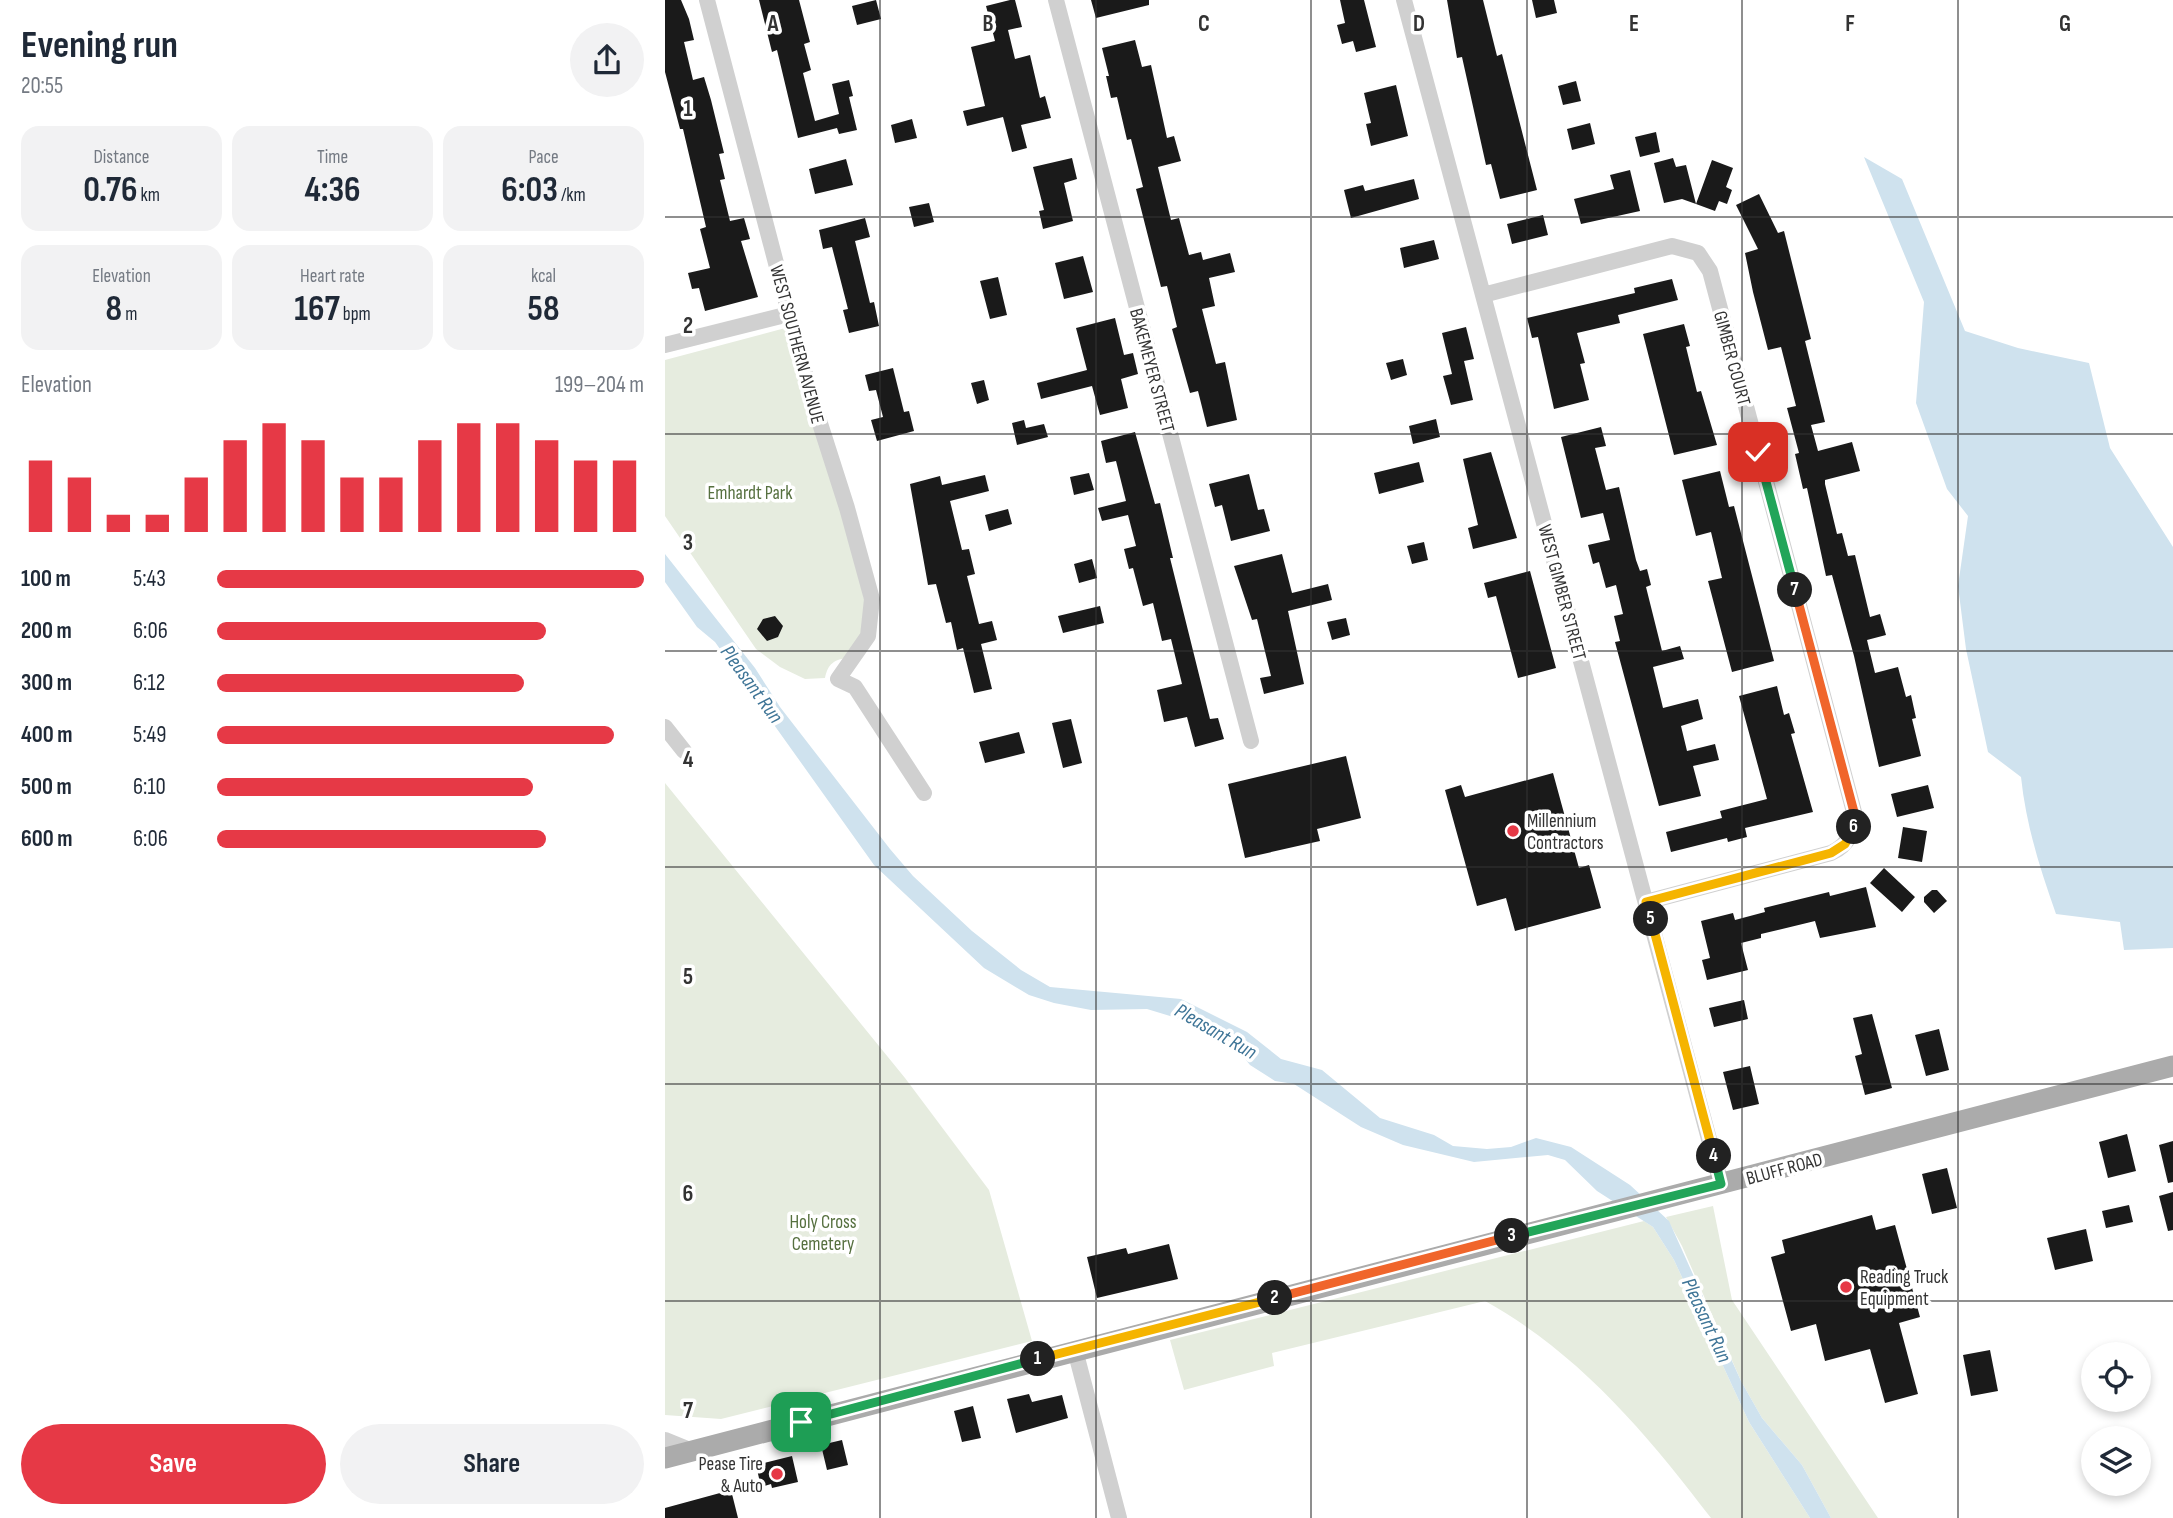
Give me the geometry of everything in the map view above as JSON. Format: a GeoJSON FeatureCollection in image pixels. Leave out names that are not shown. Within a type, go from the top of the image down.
{"type":"FeatureCollection","features":[{"type":"Feature","properties":{"kind":"main road","name":"BLUFF ROAD"},"geometry":{"type":"LineString","coordinates":[[665,1458],[2173,1066]]}},
{"type":"Feature","properties":{"kind":"street","name":"WEST SOUTHERN AVENUE"},"geometry":{"type":"LineString","coordinates":[[707,0],[789,314],[872,599],[868,636],[838,678],[855,687],[924,793]]}},
{"type":"Feature","properties":{"kind":"street","name":"BAKEMEYER STREET"},"geometry":{"type":"LineString","coordinates":[[1056,0],[1251,741]]}},
{"type":"Feature","properties":{"kind":"street","name":"WEST GIMBER STREET"},"geometry":{"type":"LineString","coordinates":[[1404,0],[1721,1184]]}},
{"type":"Feature","properties":{"kind":"street","name":"GIMBER COURT"},"geometry":{"type":"LineString","coordinates":[[1483,295],[1672,246],[1698,253],[1710,271],[1851,799],[1854,823],[1845,844],[1831,853],[1646,902]]}},
{"type":"Feature","properties":{"kind":"street"},"geometry":{"type":"LineString","coordinates":[[665,345],[789,314]]}},
{"type":"Feature","properties":{"kind":"street"},"geometry":{"type":"LineString","coordinates":[[665,727],[684,751]]}},
{"type":"Feature","properties":{"kind":"street"},"geometry":{"type":"LineString","coordinates":[[1075,1350],[1119,1518]]}},
{"type":"Feature","properties":{"kind":"street"},"geometry":{"type":"LineString","coordinates":[[665,1440],[692,1451]]}},
{"type":"Feature","properties":{"kind":"green space","name":"Emhardt Park"},"geometry":{"type":"Polygon","coordinates":[[[789,327],[848,528],[870,625],[849,658],[833,663],[825,678],[805,679],[780,667],[756,649],[665,516],[665,360],[789,327]]]}},
{"type":"Feature","properties":{"kind":"green space","name":"Holy Cross Cemetery"},"geometry":{"type":"Polygon","coordinates":[[[665,783],[905,1078],[989,1190],[1032,1341],[721,1419],[665,1415],[665,783]]]}},
{"type":"Feature","properties":{"kind":"green space"},"geometry":{"type":"Polygon","coordinates":[[[1713,1206],[1732,1300],[1878,1518],[1831,1518],[1802,1465],[1762,1418],[1741,1381],[1682,1246],[1666,1217],[1713,1206]]]}},
{"type":"Feature","properties":{"kind":"green space"},"geometry":{"type":"Polygon","coordinates":[[[1644,1221],[1653,1227],[1674,1260],[1749,1422],[1810,1518],[1711,1518],[1636,1426],[1581,1370],[1519,1322],[1485,1301],[1272,1353],[1274,1366],[1184,1390],[1170,1340],[1644,1221]]]}},
{"type":"Feature","properties":{"kind":"water"},"geometry":{"type":"Polygon","coordinates":[[[1864,157],[1902,179],[1965,331],[2018,348],[2089,363],[2110,448],[2173,547],[2173,948],[2124,950],[2120,922],[2056,914],[2034,847],[2021,777],[1988,752],[1966,649],[1958,586],[1968,516],[1947,489],[1916,403],[1924,302],[1864,157]]]}},
{"type":"Feature","properties":{"kind":"water","name":"Pleasant Run"},"geometry":{"type":"Polygon","coordinates":[[[665,554],[755,668],[780,707],[913,876],[972,931],[1021,970],[1050,987],[1181,999],[1247,1032],[1281,1059],[1322,1070],[1380,1118],[1434,1135],[1453,1146],[1487,1149],[1511,1147],[1536,1138],[1571,1147],[1630,1185],[1669,1221],[1741,1381],[1762,1418],[1802,1465],[1831,1518],[1810,1518],[1749,1422],[1674,1260],[1653,1227],[1597,1191],[1565,1160],[1548,1155],[1474,1162],[1403,1145],[1361,1127],[1294,1084],[1275,1081],[1250,1065],[1233,1044],[1203,1026],[1147,1009],[1091,1010],[1054,1003],[1029,995],[984,968],[874,865],[715,642],[697,627],[665,582],[665,554]]]}},
{"type":"Feature","properties":{"kind":"building"},"geometry":{"type":"Polygon","coordinates":[[[665,0],[681,0],[689,19],[694,40],[684,42],[693,80],[704,77],[711,100],[724,153],[719,154],[725,179],[720,180],[730,221],[744,218],[750,239],[741,241],[758,297],[705,311],[699,288],[692,289],[688,273],[710,268],[700,229],[706,227],[683,129],[680,129],[665,72],[665,0]]]}},
{"type":"Feature","properties":{"kind":"building"},"geometry":{"type":"Polygon","coordinates":[[[759,0],[799,0],[810,42],[804,44],[811,70],[803,73],[815,121],[839,114],[832,84],[849,80],[853,96],[849,97],[857,130],[839,134],[837,128],[798,138],[777,50],[772,52],[759,0]]]}},
{"type":"Feature","properties":{"kind":"building"},"geometry":{"type":"Polygon","coordinates":[[[876,0],[881,19],[857,25],[852,6],[876,0]]]}},
{"type":"Feature","properties":{"kind":"building"},"geometry":{"type":"Polygon","coordinates":[[[1015,0],[1022,27],[1008,30],[1015,59],[1030,55],[1040,98],[1045,96],[1051,118],[1021,125],[1027,148],[1012,152],[1003,117],[967,126],[963,111],[985,106],[971,47],[995,41],[986,6],[1015,0]]]}},
{"type":"Feature","properties":{"kind":"building"},"geometry":{"type":"Polygon","coordinates":[[[1091,0],[1149,0],[1149,5],[1096,18],[1091,0]]]}},
{"type":"Feature","properties":{"kind":"building"},"geometry":{"type":"Polygon","coordinates":[[[1340,0],[1364,0],[1376,47],[1356,52],[1353,41],[1342,44],[1337,25],[1345,23],[1340,0]]]}},
{"type":"Feature","properties":{"kind":"building"},"geometry":{"type":"Polygon","coordinates":[[[1447,0],[1483,0],[1497,56],[1502,54],[1537,190],[1500,199],[1491,164],[1486,165],[1462,57],[1457,58],[1447,0]]]}},
{"type":"Feature","properties":{"kind":"building"},"geometry":{"type":"Polygon","coordinates":[[[1532,0],[1554,0],[1557,13],[1536,18],[1532,0]]]}},
{"type":"Feature","properties":{"kind":"building"},"geometry":{"type":"Polygon","coordinates":[[[1135,40],[1142,67],[1151,65],[1167,138],[1174,136],[1181,161],[1158,167],[1171,220],[1179,218],[1189,255],[1201,252],[1203,260],[1230,253],[1235,272],[1209,278],[1215,306],[1202,309],[1216,364],[1225,362],[1237,420],[1207,427],[1198,391],[1190,393],[1172,329],[1177,327],[1167,286],[1161,287],[1136,189],[1143,187],[1131,139],[1127,140],[1117,97],[1111,98],[1106,76],[1109,76],[1102,48],[1135,40]]]}},
{"type":"Feature","properties":{"kind":"building"},"geometry":{"type":"Polygon","coordinates":[[[1576,81],[1581,101],[1563,105],[1558,86],[1576,81]]]}},
{"type":"Feature","properties":{"kind":"building"},"geometry":{"type":"Polygon","coordinates":[[[1396,85],[1408,136],[1371,146],[1366,124],[1371,123],[1364,93],[1396,85]]]}},
{"type":"Feature","properties":{"kind":"building"},"geometry":{"type":"Polygon","coordinates":[[[912,119],[917,138],[895,143],[891,125],[912,119]]]}},
{"type":"Feature","properties":{"kind":"building"},"geometry":{"type":"Polygon","coordinates":[[[1590,123],[1595,144],[1572,150],[1567,129],[1590,123]]]}},
{"type":"Feature","properties":{"kind":"building"},"geometry":{"type":"Polygon","coordinates":[[[1656,132],[1660,152],[1640,157],[1635,137],[1656,132]]]}},
{"type":"Feature","properties":{"kind":"building"},"geometry":{"type":"Polygon","coordinates":[[[1072,158],[1077,179],[1064,183],[1073,221],[1043,229],[1039,211],[1044,210],[1033,167],[1072,158]]]}},
{"type":"Feature","properties":{"kind":"building"},"geometry":{"type":"Polygon","coordinates":[[[1673,158],[1676,167],[1686,165],[1696,204],[1682,199],[1664,203],[1654,163],[1673,158]]]}},
{"type":"Feature","properties":{"kind":"building"},"geometry":{"type":"Polygon","coordinates":[[[846,159],[853,185],[815,194],[809,169],[846,159]]]}},
{"type":"Feature","properties":{"kind":"building"},"geometry":{"type":"Polygon","coordinates":[[[1712,160],[1733,168],[1726,187],[1732,190],[1727,204],[1719,201],[1715,211],[1696,204],[1712,160]]]}},
{"type":"Feature","properties":{"kind":"building"},"geometry":{"type":"Polygon","coordinates":[[[1630,170],[1640,211],[1581,224],[1574,199],[1614,189],[1610,175],[1630,170]]]}},
{"type":"Feature","properties":{"kind":"building"},"geometry":{"type":"Polygon","coordinates":[[[1414,179],[1419,199],[1351,218],[1344,190],[1363,185],[1365,191],[1414,179]]]}},
{"type":"Feature","properties":{"kind":"building"},"geometry":{"type":"Polygon","coordinates":[[[1759,194],[1778,233],[1784,231],[1811,339],[1805,341],[1825,422],[1811,425],[1818,451],[1852,442],[1860,471],[1825,480],[1825,484],[1837,534],[1842,533],[1848,556],[1855,555],[1870,617],[1880,614],[1886,635],[1867,640],[1875,673],[1898,667],[1906,697],[1911,695],[1916,718],[1912,719],[1921,756],[1879,767],[1854,656],[1832,575],[1826,576],[1807,488],[1803,489],[1795,454],[1799,453],[1787,408],[1796,406],[1781,347],[1768,350],[1753,292],[1745,253],[1758,249],[1736,205],[1759,194]]]}},
{"type":"Feature","properties":{"kind":"building"},"geometry":{"type":"Polygon","coordinates":[[[929,203],[934,222],[914,227],[909,207],[929,203]]]}},
{"type":"Feature","properties":{"kind":"building"},"geometry":{"type":"Polygon","coordinates":[[[1543,215],[1548,235],[1512,244],[1507,224],[1543,215]]]}},
{"type":"Feature","properties":{"kind":"building"},"geometry":{"type":"Polygon","coordinates":[[[865,218],[870,237],[855,241],[870,303],[874,302],[879,326],[849,333],[843,310],[848,309],[832,247],[823,249],[819,230],[865,218]]]}},
{"type":"Feature","properties":{"kind":"building"},"geometry":{"type":"Polygon","coordinates":[[[1434,240],[1439,259],[1404,268],[1400,248],[1434,240]]]}},
{"type":"Feature","properties":{"kind":"building"},"geometry":{"type":"Polygon","coordinates":[[[1083,256],[1093,292],[1064,299],[1055,263],[1083,256]]]}},
{"type":"Feature","properties":{"kind":"building"},"geometry":{"type":"Polygon","coordinates":[[[998,277],[1007,315],[990,319],[980,281],[998,277]]]}},
{"type":"Feature","properties":{"kind":"building"},"geometry":{"type":"Polygon","coordinates":[[[1672,279],[1678,300],[1618,315],[1620,323],[1577,333],[1585,363],[1580,364],[1589,400],[1554,409],[1538,337],[1532,338],[1527,318],[1635,293],[1634,288],[1672,279]]]}},
{"type":"Feature","properties":{"kind":"building"},"geometry":{"type":"Polygon","coordinates":[[[1115,318],[1124,355],[1133,353],[1138,374],[1121,379],[1128,408],[1100,415],[1092,386],[1041,399],[1037,383],[1087,370],[1076,328],[1115,318]]]}},
{"type":"Feature","properties":{"kind":"building"},"geometry":{"type":"Polygon","coordinates":[[[1684,324],[1690,346],[1686,347],[1697,392],[1701,391],[1717,445],[1674,455],[1643,334],[1684,324]]]}},
{"type":"Feature","properties":{"kind":"building"},"geometry":{"type":"Polygon","coordinates":[[[1466,327],[1474,359],[1464,361],[1473,400],[1451,405],[1443,376],[1452,374],[1442,333],[1466,327]]]}},
{"type":"Feature","properties":{"kind":"building"},"geometry":{"type":"Polygon","coordinates":[[[1403,359],[1407,375],[1391,380],[1386,363],[1403,359]]]}},
{"type":"Feature","properties":{"kind":"building"},"geometry":{"type":"Polygon","coordinates":[[[893,368],[904,412],[909,411],[914,431],[877,441],[871,420],[883,417],[876,390],[869,391],[865,375],[893,368]]]}},
{"type":"Feature","properties":{"kind":"building"},"geometry":{"type":"Polygon","coordinates":[[[984,380],[989,400],[977,404],[971,383],[984,380]]]}},
{"type":"Feature","properties":{"kind":"building"},"geometry":{"type":"Polygon","coordinates":[[[1436,419],[1440,437],[1413,444],[1409,426],[1436,419]]]}},
{"type":"Feature","properties":{"kind":"building"},"geometry":{"type":"Polygon","coordinates":[[[1024,420],[1026,428],[1044,424],[1048,437],[1017,445],[1012,423],[1024,420]]]}},
{"type":"Feature","properties":{"kind":"building"},"geometry":{"type":"Polygon","coordinates":[[[1601,427],[1606,446],[1595,448],[1606,490],[1619,487],[1636,560],[1640,571],[1647,569],[1651,585],[1646,587],[1662,651],[1680,646],[1684,659],[1653,667],[1663,708],[1698,699],[1703,719],[1681,726],[1687,751],[1715,744],[1719,760],[1693,766],[1701,796],[1659,806],[1615,642],[1620,641],[1614,616],[1623,614],[1616,585],[1606,588],[1599,562],[1593,564],[1588,545],[1610,540],[1603,513],[1581,518],[1561,437],[1601,427]]]}},
{"type":"Feature","properties":{"kind":"building"},"geometry":{"type":"Polygon","coordinates":[[[1135,432],[1155,504],[1160,503],[1173,558],[1170,558],[1210,719],[1218,718],[1224,739],[1195,747],[1187,717],[1164,722],[1157,690],[1182,684],[1171,639],[1162,641],[1153,603],[1143,606],[1133,568],[1129,569],[1124,549],[1136,546],[1128,515],[1102,521],[1098,508],[1126,501],[1116,461],[1106,463],[1101,441],[1135,432]]]}},
{"type":"Feature","properties":{"kind":"building"},"geometry":{"type":"Polygon","coordinates":[[[1491,452],[1517,538],[1473,549],[1468,528],[1478,525],[1463,459],[1491,452]]]}},
{"type":"Feature","properties":{"kind":"building"},"geometry":{"type":"Polygon","coordinates":[[[1419,462],[1424,482],[1379,494],[1374,473],[1419,462]]]}},
{"type":"Feature","properties":{"kind":"building"},"geometry":{"type":"Polygon","coordinates":[[[1720,471],[1729,507],[1734,506],[1774,661],[1732,672],[1708,581],[1722,578],[1711,532],[1696,536],[1682,480],[1720,471]]]}},
{"type":"Feature","properties":{"kind":"building"},"geometry":{"type":"Polygon","coordinates":[[[1089,473],[1094,490],[1074,495],[1070,477],[1089,473]]]}},
{"type":"Feature","properties":{"kind":"building"},"geometry":{"type":"Polygon","coordinates":[[[1249,474],[1258,510],[1264,509],[1270,531],[1231,541],[1222,505],[1215,507],[1209,484],[1249,474]]]}},
{"type":"Feature","properties":{"kind":"building"},"geometry":{"type":"Polygon","coordinates":[[[985,475],[989,491],[950,501],[962,550],[969,549],[975,574],[967,576],[979,624],[992,621],[997,640],[981,644],[992,689],[974,693],[963,648],[957,650],[951,622],[946,623],[936,584],[928,585],[910,484],[940,476],[942,485],[985,475]]]}},
{"type":"Feature","properties":{"kind":"building"},"geometry":{"type":"Polygon","coordinates":[[[1008,509],[1012,524],[989,531],[985,515],[1008,509]]]}},
{"type":"Feature","properties":{"kind":"building"},"geometry":{"type":"Polygon","coordinates":[[[1424,542],[1428,560],[1412,564],[1407,546],[1424,542]]]}},
{"type":"Feature","properties":{"kind":"building"},"geometry":{"type":"Polygon","coordinates":[[[1282,554],[1292,593],[1328,584],[1332,600],[1288,611],[1304,684],[1264,694],[1260,678],[1271,676],[1257,619],[1252,620],[1234,566],[1282,554]]]}},
{"type":"Feature","properties":{"kind":"building"},"geometry":{"type":"Polygon","coordinates":[[[1092,559],[1097,578],[1079,583],[1074,564],[1092,559]]]}},
{"type":"Feature","properties":{"kind":"building"},"geometry":{"type":"Polygon","coordinates":[[[1530,571],[1556,668],[1518,678],[1496,596],[1488,598],[1484,583],[1530,571]]]}},
{"type":"Feature","properties":{"kind":"building"},"geometry":{"type":"Polygon","coordinates":[[[1100,606],[1104,623],[1063,633],[1058,616],[1100,606]]]}},
{"type":"Feature","properties":{"kind":"building"},"geometry":{"type":"Polygon","coordinates":[[[775,616],[783,626],[778,637],[767,641],[757,629],[763,619],[775,616]]]}},
{"type":"Feature","properties":{"kind":"building"},"geometry":{"type":"Polygon","coordinates":[[[1346,618],[1350,635],[1332,640],[1327,622],[1346,618]]]}},
{"type":"Feature","properties":{"kind":"building"},"geometry":{"type":"Polygon","coordinates":[[[1777,686],[1784,715],[1789,713],[1795,733],[1791,734],[1813,812],[1745,828],[1747,837],[1728,842],[1727,838],[1671,852],[1666,832],[1722,818],[1720,811],[1767,799],[1739,696],[1777,686]]]}},
{"type":"Feature","properties":{"kind":"building"},"geometry":{"type":"Polygon","coordinates":[[[1071,719],[1082,763],[1063,768],[1052,723],[1071,719]]]}},
{"type":"Feature","properties":{"kind":"building"},"geometry":{"type":"Polygon","coordinates":[[[1019,732],[1025,753],[985,763],[979,742],[1019,732]]]}},
{"type":"Feature","properties":{"kind":"building"},"geometry":{"type":"Polygon","coordinates":[[[1346,756],[1361,818],[1317,829],[1320,841],[1245,858],[1228,784],[1346,756]]]}},
{"type":"Feature","properties":{"kind":"building","name":"Millennium Contractors"},"geometry":{"type":"Polygon","coordinates":[[[1553,773],[1579,868],[1589,865],[1601,908],[1515,931],[1506,898],[1477,906],[1445,790],[1461,785],[1465,797],[1553,773]]]}},
{"type":"Feature","properties":{"kind":"building"},"geometry":{"type":"Polygon","coordinates":[[[1928,785],[1934,808],[1897,817],[1891,794],[1928,785]]]}},
{"type":"Feature","properties":{"kind":"building"},"geometry":{"type":"Polygon","coordinates":[[[1903,827],[1927,831],[1922,862],[1898,858],[1903,827]]]}},
{"type":"Feature","properties":{"kind":"building"},"geometry":{"type":"Polygon","coordinates":[[[1884,868],[1915,897],[1902,912],[1870,883],[1884,868]]]}},
{"type":"Feature","properties":{"kind":"building"},"geometry":{"type":"Polygon","coordinates":[[[1866,887],[1876,927],[1820,938],[1815,921],[1761,934],[1761,938],[1741,943],[1748,970],[1707,980],[1702,960],[1710,958],[1701,921],[1733,913],[1735,920],[1765,912],[1764,908],[1829,892],[1830,896],[1866,887]]]}},
{"type":"Feature","properties":{"kind":"building"},"geometry":{"type":"Polygon","coordinates":[[[1932,890],[1937,890],[1947,901],[1934,913],[1924,902],[1924,897],[1932,890]]]}},
{"type":"Feature","properties":{"kind":"building"},"geometry":{"type":"Polygon","coordinates":[[[1744,1000],[1748,1019],[1714,1027],[1709,1008],[1744,1000]]]}},
{"type":"Feature","properties":{"kind":"building"},"geometry":{"type":"Polygon","coordinates":[[[1872,1014],[1892,1088],[1865,1095],[1855,1056],[1862,1054],[1853,1018],[1872,1014]]]}},
{"type":"Feature","properties":{"kind":"building"},"geometry":{"type":"Polygon","coordinates":[[[1939,1029],[1949,1070],[1926,1076],[1915,1035],[1939,1029]]]}},
{"type":"Feature","properties":{"kind":"building"},"geometry":{"type":"Polygon","coordinates":[[[1750,1066],[1759,1104],[1733,1110],[1723,1072],[1750,1066]]]}},
{"type":"Feature","properties":{"kind":"building"},"geometry":{"type":"Polygon","coordinates":[[[2127,1134],[2136,1171],[2108,1178],[2099,1142],[2127,1134]]]}},
{"type":"Feature","properties":{"kind":"building"},"geometry":{"type":"Polygon","coordinates":[[[2173,1141],[2173,1182],[2168,1183],[2159,1145],[2173,1141]]]}},
{"type":"Feature","properties":{"kind":"building"},"geometry":{"type":"Polygon","coordinates":[[[1947,1168],[1957,1208],[1932,1214],[1922,1174],[1947,1168]]]}},
{"type":"Feature","properties":{"kind":"building"},"geometry":{"type":"Polygon","coordinates":[[[2173,1192],[2173,1230],[2168,1231],[2159,1196],[2173,1192]]]}},
{"type":"Feature","properties":{"kind":"building"},"geometry":{"type":"Polygon","coordinates":[[[2129,1205],[2133,1222],[2106,1228],[2102,1211],[2129,1205]]]}},
{"type":"Feature","properties":{"kind":"building","name":"Reading Truck Equipment"},"geometry":{"type":"Polygon","coordinates":[[[1872,1215],[1876,1230],[1895,1225],[1920,1317],[1899,1323],[1918,1394],[1885,1403],[1870,1349],[1825,1361],[1816,1324],[1791,1331],[1771,1257],[1785,1253],[1782,1240],[1872,1215]]]}},
{"type":"Feature","properties":{"kind":"building"},"geometry":{"type":"Polygon","coordinates":[[[2086,1229],[2093,1261],[2055,1270],[2047,1238],[2086,1229]]]}},
{"type":"Feature","properties":{"kind":"building"},"geometry":{"type":"Polygon","coordinates":[[[1169,1244],[1178,1279],[1097,1298],[1087,1257],[1126,1248],[1128,1254],[1169,1244]]]}},
{"type":"Feature","properties":{"kind":"building"},"geometry":{"type":"Polygon","coordinates":[[[1990,1350],[1998,1391],[1971,1396],[1963,1355],[1990,1350]]]}},
{"type":"Feature","properties":{"kind":"building"},"geometry":{"type":"Polygon","coordinates":[[[1029,1394],[1032,1402],[1062,1395],[1068,1418],[1016,1433],[1007,1399],[1029,1394]]]}},
{"type":"Feature","properties":{"kind":"building"},"geometry":{"type":"Polygon","coordinates":[[[973,1406],[981,1438],[962,1442],[954,1411],[973,1406]]]}},
{"type":"Feature","properties":{"kind":"building"},"geometry":{"type":"Polygon","coordinates":[[[842,1440],[848,1465],[827,1470],[821,1445],[842,1440]]]}},
{"type":"Feature","properties":{"kind":"building","name":"Pease Tire & Auto"},"geometry":{"type":"Polygon","coordinates":[[[792,1456],[798,1482],[772,1488],[771,1484],[761,1487],[756,1465],[792,1456]]]}},
{"type":"Feature","properties":{"kind":"building"},"geometry":{"type":"Polygon","coordinates":[[[731,1490],[738,1518],[665,1518],[665,1508],[731,1490]]]}},
{"type":"Feature","properties":{"kind":"place","name":"Millennium Contractors"},"geometry":{"type":"Point","coordinates":[1513,831]}},
{"type":"Feature","properties":{"kind":"place","name":"Reading Truck Equipment"},"geometry":{"type":"Point","coordinates":[1846,1287]}},
{"type":"Feature","properties":{"kind":"place","name":"Pease Tire & Auto"},"geometry":{"type":"Point","coordinates":[777,1474]}},
{"type":"Feature","properties":{"kind":"route"},"geometry":{"type":"LineString","coordinates":[[801,1422],[1721,1184],[1646,902],[1831,853],[1845,844],[1852,834],[1854,823],[1854,812],[1758,452]]}}]}
